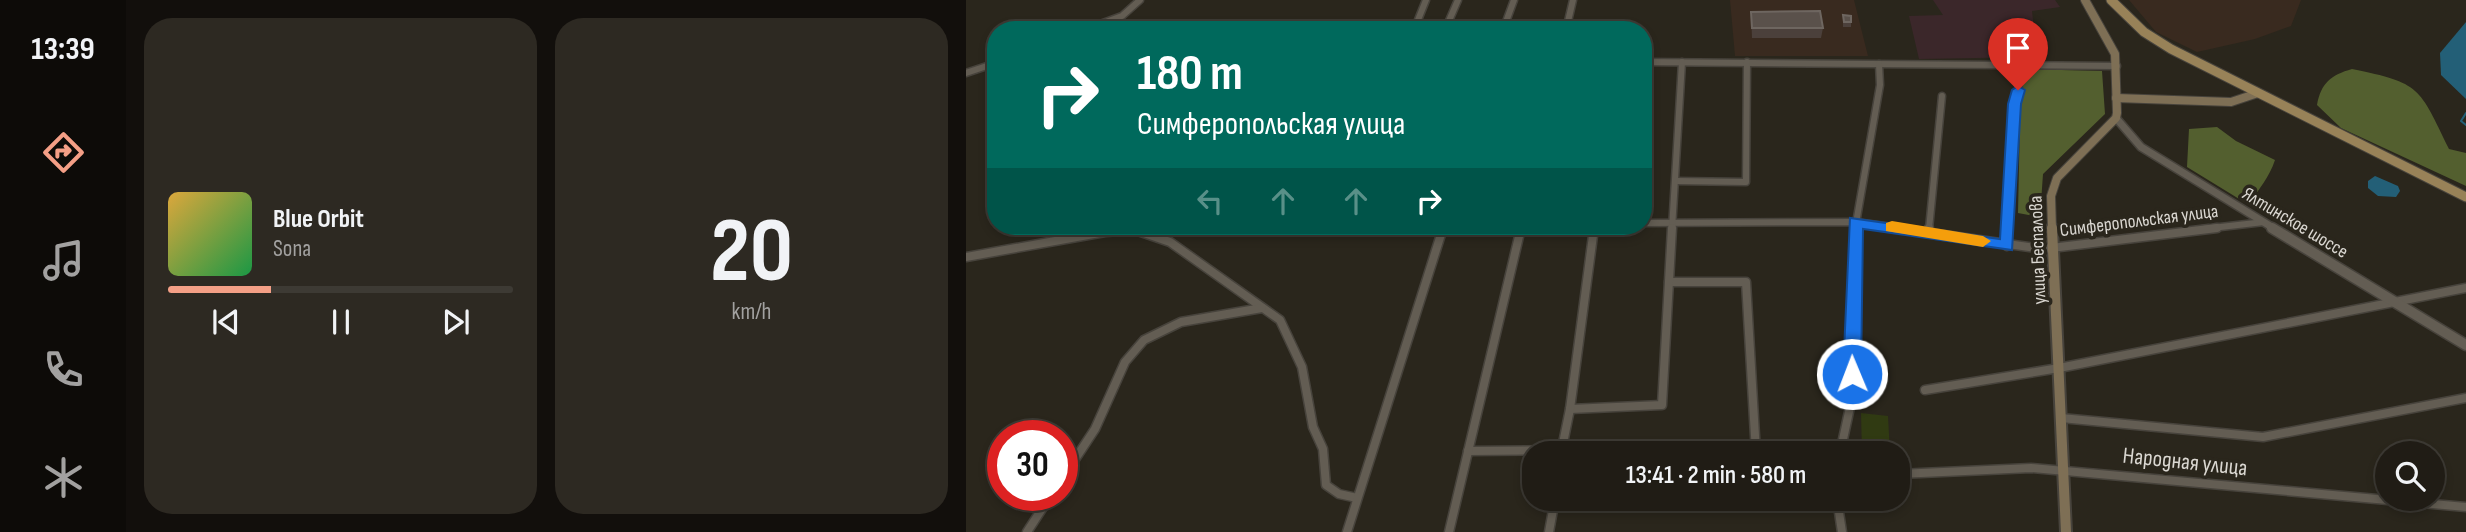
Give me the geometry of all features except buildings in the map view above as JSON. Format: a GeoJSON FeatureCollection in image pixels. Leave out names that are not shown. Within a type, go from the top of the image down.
{"type":"FeatureCollection","features":[{"type":"Feature","properties":{"kind":"main road"},"geometry":{"type":"LineString","coordinates":[[2085,0],[2110,42],[2117,66],[2113,122]]}},
{"type":"Feature","properties":{"kind":"main road"},"geometry":{"type":"LineString","coordinates":[[2111,0],[2134,24],[2158,42],[2466,197]]}},
{"type":"Feature","properties":{"kind":"main road"},"geometry":{"type":"LineString","coordinates":[[2116,98],[2231,102],[2258,93]]}},
{"type":"Feature","properties":{"kind":"main road","name":"улица Беспалова"},"geometry":{"type":"LineString","coordinates":[[2066,532],[2051,196],[2057,178],[2113,122]]}},
{"type":"Feature","properties":{"kind":"street"},"geometry":{"type":"LineString","coordinates":[[1108,21],[1122,16],[1140,0]]}},
{"type":"Feature","properties":{"kind":"street"},"geometry":{"type":"LineString","coordinates":[[1418,21],[1426,0]]}},
{"type":"Feature","properties":{"kind":"street"},"geometry":{"type":"LineString","coordinates":[[1449,21],[1458,0]]}},
{"type":"Feature","properties":{"kind":"street"},"geometry":{"type":"LineString","coordinates":[[1506,21],[1514,0]]}},
{"type":"Feature","properties":{"kind":"street"},"geometry":{"type":"LineString","coordinates":[[1568,21],[1573,0]]}},
{"type":"Feature","properties":{"kind":"street"},"geometry":{"type":"LineString","coordinates":[[1652,62],[2117,66]]}},
{"type":"Feature","properties":{"kind":"street"},"geometry":{"type":"LineString","coordinates":[[1570,409],[1662,405],[1682,62]]}},
{"type":"Feature","properties":{"kind":"street"},"geometry":{"type":"LineString","coordinates":[[1676,181],[1746,182],[1746,62]]}},
{"type":"Feature","properties":{"kind":"street"},"geometry":{"type":"LineString","coordinates":[[1843,441],[1852,398],[1851,326],[1855,222],[1880,85],[1879,64]]}},
{"type":"Feature","properties":{"kind":"street","name":"улица Беспалова"},"geometry":{"type":"LineString","coordinates":[[2007,246],[2018,90],[2015,65]]}},
{"type":"Feature","properties":{"kind":"street"},"geometry":{"type":"LineString","coordinates":[[966,73],[987,66]]}},
{"type":"Feature","properties":{"kind":"street"},"geometry":{"type":"LineString","coordinates":[[1929,231],[1942,96]]}},
{"type":"Feature","properties":{"kind":"street","name":"Ялтинское шоссе"},"geometry":{"type":"LineString","coordinates":[[2113,122],[2127,130],[2141,147],[2160,160],[2466,345]]}},
{"type":"Feature","properties":{"kind":"street","name":"Симферопольская улица"},"geometry":{"type":"LineString","coordinates":[[1652,223],[1855,222],[1929,231],[2007,246],[2043,249],[2263,222]]}},
{"type":"Feature","properties":{"kind":"street"},"geometry":{"type":"LineString","coordinates":[[966,257],[1091,235]]}},
{"type":"Feature","properties":{"kind":"street"},"geometry":{"type":"LineString","coordinates":[[1150,235],[1170,242],[1262,308],[1276,314],[1297,353],[1313,427],[1323,449],[1326,485],[1339,494],[1357,498]]}},
{"type":"Feature","properties":{"kind":"street"},"geometry":{"type":"LineString","coordinates":[[1347,532],[1441,235]]}},
{"type":"Feature","properties":{"kind":"street"},"geometry":{"type":"LineString","coordinates":[[1449,532],[1519,235]]}},
{"type":"Feature","properties":{"kind":"street"},"geometry":{"type":"LineString","coordinates":[[1563,441],[1593,235]]}},
{"type":"Feature","properties":{"kind":"street"},"geometry":{"type":"LineString","coordinates":[[1669,282],[1746,282],[1755,441]]}},
{"type":"Feature","properties":{"kind":"street"},"geometry":{"type":"LineString","coordinates":[[1925,390],[2059,368],[2466,288]]}},
{"type":"Feature","properties":{"kind":"street"},"geometry":{"type":"LineString","coordinates":[[1078,455],[1095,429],[1127,357],[1142,342],[1157,331],[1176,324],[1262,308]]}},
{"type":"Feature","properties":{"kind":"street"},"geometry":{"type":"LineString","coordinates":[[2061,418],[2263,437],[2466,398]]}},
{"type":"Feature","properties":{"kind":"street"},"geometry":{"type":"LineString","coordinates":[[1468,451],[1522,452]]}},
{"type":"Feature","properties":{"kind":"street","name":"Народная улица"},"geometry":{"type":"LineString","coordinates":[[1910,474],[2031,468],[2064,470],[2466,508]]}},
{"type":"Feature","properties":{"kind":"street"},"geometry":{"type":"LineString","coordinates":[[1027,532],[1041,511]]}},
{"type":"Feature","properties":{"kind":"street"},"geometry":{"type":"LineString","coordinates":[[1549,532],[1553,511]]}},
{"type":"Feature","properties":{"kind":"street"},"geometry":{"type":"LineString","coordinates":[[1839,511],[1842,532]]}},
{"type":"Feature","properties":{"kind":"shaded area"},"geometry":{"type":"Polygon","coordinates":[[[1730,0],[1854,0],[1868,56],[1735,56],[1730,0]]]}},
{"type":"Feature","properties":{"kind":"shaded area"},"geometry":{"type":"Polygon","coordinates":[[[1933,0],[2055,0],[2060,7],[2032,11],[2037,57],[1919,59],[1909,16],[1943,15],[1933,0]]]}},
{"type":"Feature","properties":{"kind":"shaded area"},"geometry":{"type":"Polygon","coordinates":[[[2129,0],[2301,0],[2291,26],[2255,39],[2197,52],[2156,32],[2129,0]]]}},
{"type":"Feature","properties":{"kind":"green space"},"geometry":{"type":"Polygon","coordinates":[[[2021,69],[2102,71],[2105,114],[2043,174],[2040,217],[2018,213],[2021,69]]]}},
{"type":"Feature","properties":{"kind":"green space"},"geometry":{"type":"Polygon","coordinates":[[[2352,69],[2392,79],[2415,91],[2431,112],[2449,149],[2466,153],[2466,186],[2341,128],[2317,105],[2321,91],[2328,81],[2352,69]]]}},
{"type":"Feature","properties":{"kind":"green space"},"geometry":{"type":"Polygon","coordinates":[[[2217,127],[2236,141],[2275,160],[2249,205],[2187,167],[2189,129],[2217,127]]]}},
{"type":"Feature","properties":{"kind":"green space"},"geometry":{"type":"Polygon","coordinates":[[[1861,413],[1888,416],[1889,441],[1862,441],[1861,413]]]}},
{"type":"Feature","properties":{"kind":"water"},"geometry":{"type":"Polygon","coordinates":[[[2466,22],[2466,99],[2441,75],[2440,53],[2466,22]]]}},
{"type":"Feature","properties":{"kind":"water"},"geometry":{"type":"Polygon","coordinates":[[[2375,176],[2398,186],[2400,191],[2396,197],[2378,196],[2368,188],[2368,181],[2375,176]]]}},
{"type":"Feature","properties":{"kind":"waterway"},"geometry":{"type":"LineString","coordinates":[[2466,113],[2461,121],[2466,125]]}},
{"type":"Feature","properties":{"kind":"slow traffic"},"geometry":{"type":"LineString","coordinates":[[1892,227],[1983,241]]}},
{"type":"Feature","properties":{"kind":"route"},"geometry":{"type":"LineString","coordinates":[[1852,374],[1855,222],[1929,231],[2007,246],[2018,90]]}}]}
